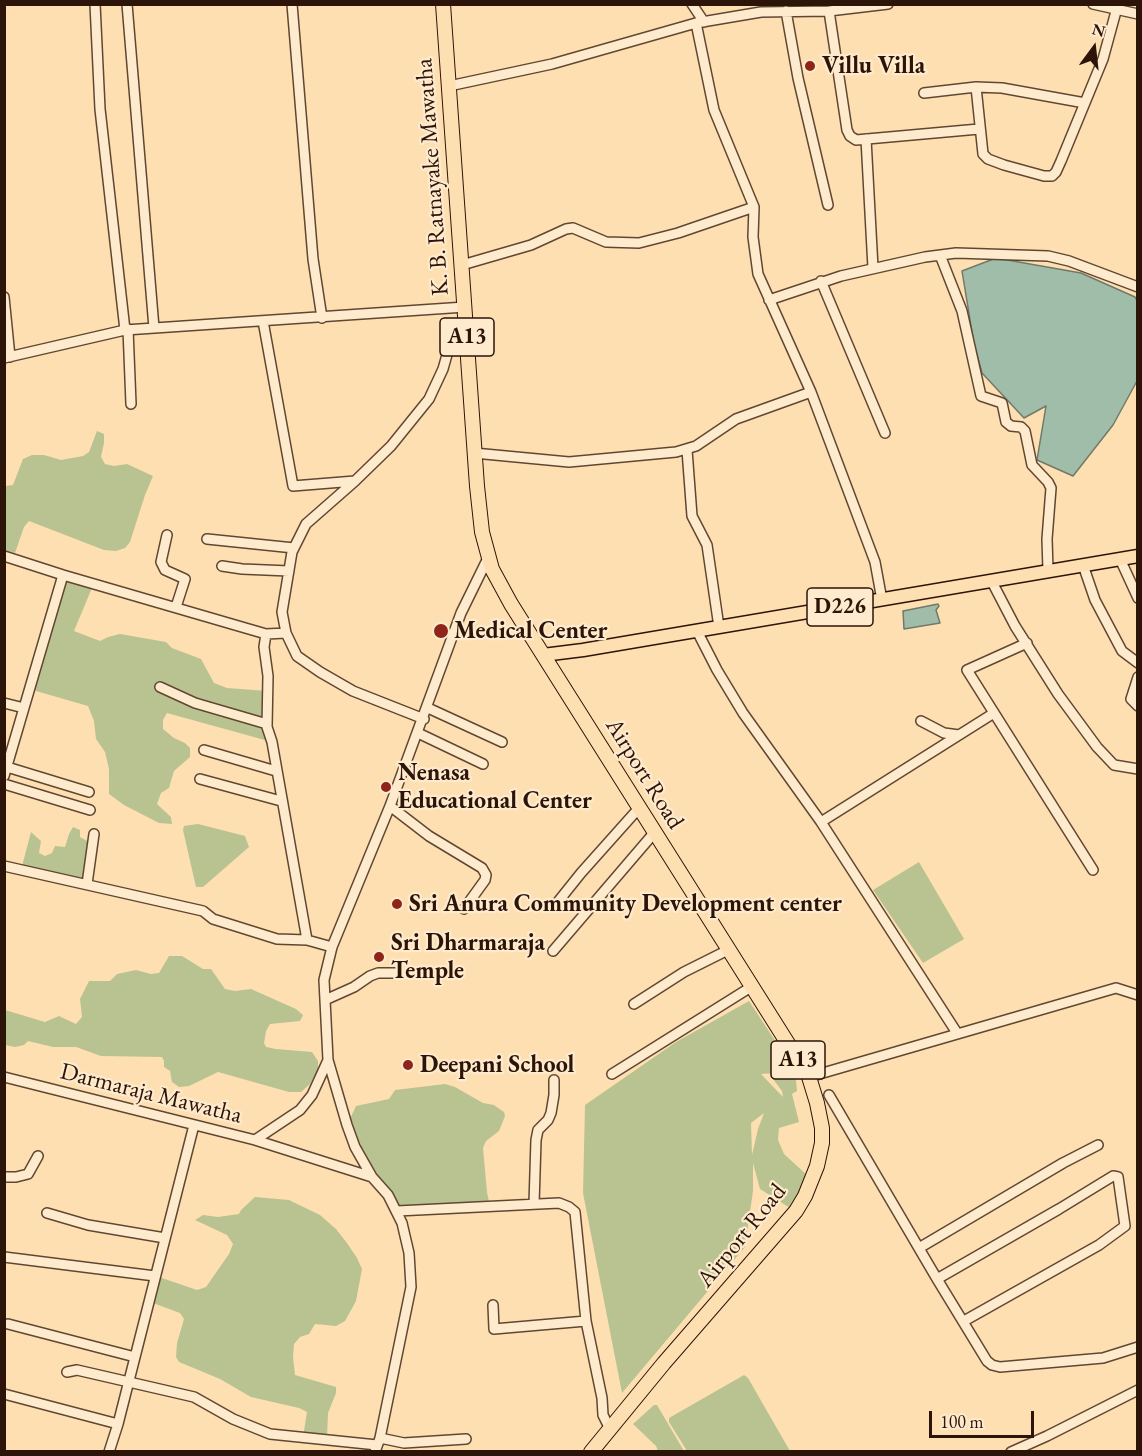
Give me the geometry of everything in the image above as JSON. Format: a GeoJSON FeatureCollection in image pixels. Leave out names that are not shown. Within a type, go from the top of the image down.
{"type":"FeatureCollection","features":[{"type":"Feature","properties":{"kind":"highway","name":"K. B. Ratnayake Mawatha"},"geometry":{"type":"LineString","coordinates":[[442,4],[474,453],[482,532],[492,569],[543,655]]}},
{"type":"Feature","properties":{"kind":"highway","name":"Airport Road"},"geometry":{"type":"LineString","coordinates":[[543,655],[809,1077],[820,1116],[822,1143],[818,1166],[805,1196],[787,1222],[664,1362],[591,1452]]}},
{"type":"Feature","properties":{"kind":"main road","name":"D226"},"geometry":{"type":"LineString","coordinates":[[543,655],[1137,556]]}},
{"type":"Feature","properties":{"kind":"street"},"geometry":{"type":"LineString","coordinates":[[95,4],[100,109],[127,329],[131,404]]}},
{"type":"Feature","properties":{"kind":"street"},"geometry":{"type":"LineString","coordinates":[[127,4],[154,327]]}},
{"type":"Feature","properties":{"kind":"street"},"geometry":{"type":"LineString","coordinates":[[292,4],[313,260],[322,318]]}},
{"type":"Feature","properties":{"kind":"street"},"geometry":{"type":"LineString","coordinates":[[692,4],[700,22],[714,110],[754,207],[755,255],[758,274],[811,392],[875,562],[882,600]]}},
{"type":"Feature","properties":{"kind":"street"},"geometry":{"type":"LineString","coordinates":[[449,86],[552,64],[700,22],[761,12],[829,11],[888,4]]}},
{"type":"Feature","properties":{"kind":"street"},"geometry":{"type":"LineString","coordinates":[[1093,4],[1118,7],[1137,14]]}},
{"type":"Feature","properties":{"kind":"street"},"geometry":{"type":"LineString","coordinates":[[976,87],[979,129],[983,154],[987,159],[1033,174],[1052,176],[1056,172],[1103,59],[1118,7]]}},
{"type":"Feature","properties":{"kind":"street"},"geometry":{"type":"LineString","coordinates":[[786,11],[798,78],[828,205]]}},
{"type":"Feature","properties":{"kind":"street"},"geometry":{"type":"LineString","coordinates":[[829,11],[847,130],[856,140],[979,129]]}},
{"type":"Feature","properties":{"kind":"street"},"geometry":{"type":"LineString","coordinates":[[924,93],[976,87],[1002,88],[1085,103]]}},
{"type":"Feature","properties":{"kind":"street"},"geometry":{"type":"LineString","coordinates":[[867,139],[873,268]]}},
{"type":"Feature","properties":{"kind":"street"},"geometry":{"type":"LineString","coordinates":[[462,266],[531,245],[566,229],[573,228],[606,242],[639,243],[678,233],[754,207]]}},
{"type":"Feature","properties":{"kind":"street"},"geometry":{"type":"LineString","coordinates":[[769,300],[821,281],[873,268],[956,253],[1048,256],[1069,261],[1137,287]]}},
{"type":"Feature","properties":{"kind":"street"},"geometry":{"type":"LineString","coordinates":[[940,255],[962,311],[981,396],[1002,403],[1006,422],[1011,426],[1022,427],[1025,431],[1032,465],[1051,488],[1047,539],[1048,570]]}},
{"type":"Feature","properties":{"kind":"street"},"geometry":{"type":"LineString","coordinates":[[821,281],[885,433]]}},
{"type":"Feature","properties":{"kind":"street"},"geometry":{"type":"LineString","coordinates":[[4,297],[7,358],[127,329],[465,307]]}},
{"type":"Feature","properties":{"kind":"street"},"geometry":{"type":"LineString","coordinates":[[263,321],[293,486],[355,481]]}},
{"type":"Feature","properties":{"kind":"street"},"geometry":{"type":"LineString","coordinates":[[424,719],[352,691],[297,656],[286,633],[282,612],[294,548],[306,524],[391,446],[429,399],[443,369],[452,337],[466,322]]}},
{"type":"Feature","properties":{"kind":"street"},"geometry":{"type":"LineString","coordinates":[[474,453],[569,462],[676,453],[696,446],[736,419],[811,392]]}},
{"type":"Feature","properties":{"kind":"street"},"geometry":{"type":"LineString","coordinates":[[687,450],[692,516],[707,545],[719,627]]}},
{"type":"Feature","properties":{"kind":"street"},"geometry":{"type":"LineString","coordinates":[[168,535],[161,562],[165,570],[185,579],[176,607]]}},
{"type":"Feature","properties":{"kind":"street"},"geometry":{"type":"LineString","coordinates":[[207,539],[294,548]]}},
{"type":"Feature","properties":{"kind":"street"},"geometry":{"type":"LineString","coordinates":[[4,556],[266,634],[286,633]]}},
{"type":"Feature","properties":{"kind":"street","name":"Darmaraja Mawatha"},"geometry":{"type":"LineString","coordinates":[[4,1077],[255,1140],[300,1110],[312,1095],[328,1060],[324,980],[332,947],[424,719],[461,614],[488,558]]}},
{"type":"Feature","properties":{"kind":"street"},"geometry":{"type":"LineString","coordinates":[[1120,559],[1137,598]]}},
{"type":"Feature","properties":{"kind":"street"},"geometry":{"type":"LineString","coordinates":[[1083,565],[1095,600],[1122,651],[1137,663]]}},
{"type":"Feature","properties":{"kind":"street"},"geometry":{"type":"LineString","coordinates":[[222,566],[289,571]]}},
{"type":"Feature","properties":{"kind":"street"},"geometry":{"type":"LineString","coordinates":[[63,575],[6,771],[89,792]]}},
{"type":"Feature","properties":{"kind":"street"},"geometry":{"type":"LineString","coordinates":[[991,580],[1015,626],[1058,694],[1096,747],[1114,765],[1137,769]]}},
{"type":"Feature","properties":{"kind":"street"},"geometry":{"type":"LineString","coordinates":[[697,631],[743,713],[821,822],[957,1033]]}},
{"type":"Feature","properties":{"kind":"street"},"geometry":{"type":"LineString","coordinates":[[266,634],[264,647],[267,676],[267,724],[307,940]]}},
{"type":"Feature","properties":{"kind":"street"},"geometry":{"type":"LineString","coordinates":[[1027,643],[967,670],[1093,870]]}},
{"type":"Feature","properties":{"kind":"street"},"geometry":{"type":"LineString","coordinates":[[1137,677],[1131,699],[1137,706]]}},
{"type":"Feature","properties":{"kind":"street"},"geometry":{"type":"LineString","coordinates":[[160,687],[195,703],[267,724]]}},
{"type":"Feature","properties":{"kind":"street"},"geometry":{"type":"LineString","coordinates":[[4,703],[24,708]]}},
{"type":"Feature","properties":{"kind":"street"},"geometry":{"type":"LineString","coordinates":[[428,708],[502,742]]}},
{"type":"Feature","properties":{"kind":"street"},"geometry":{"type":"LineString","coordinates":[[821,822],[994,713]]}},
{"type":"Feature","properties":{"kind":"street"},"geometry":{"type":"LineString","coordinates":[[921,721],[944,733],[959,735]]}},
{"type":"Feature","properties":{"kind":"street"},"geometry":{"type":"LineString","coordinates":[[418,733],[483,764]]}},
{"type":"Feature","properties":{"kind":"street"},"geometry":{"type":"LineString","coordinates":[[204,750],[276,771]]}},
{"type":"Feature","properties":{"kind":"street"},"geometry":{"type":"LineString","coordinates":[[200,779],[281,801]]}},
{"type":"Feature","properties":{"kind":"street"},"geometry":{"type":"LineString","coordinates":[[4,784],[90,810]]}},
{"type":"Feature","properties":{"kind":"street"},"geometry":{"type":"LineString","coordinates":[[390,806],[438,842],[482,868],[486,875],[485,880],[464,909]]}},
{"type":"Feature","properties":{"kind":"street"},"geometry":{"type":"LineString","coordinates":[[557,903],[639,808]]}},
{"type":"Feature","properties":{"kind":"street"},"geometry":{"type":"LineString","coordinates":[[553,951],[654,833]]}},
{"type":"Feature","properties":{"kind":"street"},"geometry":{"type":"LineString","coordinates":[[87,884],[94,834]]}},
{"type":"Feature","properties":{"kind":"street"},"geometry":{"type":"LineString","coordinates":[[4,866],[203,911],[213,919],[277,939],[307,940],[332,947]]}},
{"type":"Feature","properties":{"kind":"street"},"geometry":{"type":"LineString","coordinates":[[634,1004],[684,972],[728,950]]}},
{"type":"Feature","properties":{"kind":"street"},"geometry":{"type":"LineString","coordinates":[[325,1000],[354,987],[370,976],[378,973],[395,973]]}},
{"type":"Feature","properties":{"kind":"street"},"geometry":{"type":"LineString","coordinates":[[612,1074],[751,987]]}},
{"type":"Feature","properties":{"kind":"street"},"geometry":{"type":"LineString","coordinates":[[809,1077],[1116,988],[1137,995]]}},
{"type":"Feature","properties":{"kind":"street"},"geometry":{"type":"LineString","coordinates":[[328,1060],[355,1147],[372,1177],[388,1195],[397,1210],[407,1245],[411,1287],[378,1445]]}},
{"type":"Feature","properties":{"kind":"street"},"geometry":{"type":"LineString","coordinates":[[534,1204],[536,1140],[538,1130],[548,1120],[551,1113],[554,1080]]}},
{"type":"Feature","properties":{"kind":"street"},"geometry":{"type":"LineString","coordinates":[[829,1095],[987,1361],[1000,1367],[1102,1358],[1137,1347]]}},
{"type":"Feature","properties":{"kind":"street"},"geometry":{"type":"LineString","coordinates":[[109,1452],[194,1125]]}},
{"type":"Feature","properties":{"kind":"street"},"geometry":{"type":"LineString","coordinates":[[255,1140],[372,1177]]}},
{"type":"Feature","properties":{"kind":"street"},"geometry":{"type":"LineString","coordinates":[[919,1248],[1063,1163],[1098,1145]]}},
{"type":"Feature","properties":{"kind":"street"},"geometry":{"type":"LineString","coordinates":[[4,1177],[16,1178],[28,1174],[38,1156]]}},
{"type":"Feature","properties":{"kind":"street"},"geometry":{"type":"LineString","coordinates":[[937,1278],[1113,1176],[1118,1177],[1125,1226],[1099,1245],[964,1322]]}},
{"type":"Feature","properties":{"kind":"street"},"geometry":{"type":"LineString","coordinates":[[397,1210],[559,1203],[575,1212],[586,1321],[602,1398],[603,1415],[610,1429]]}},
{"type":"Feature","properties":{"kind":"street"},"geometry":{"type":"LineString","coordinates":[[47,1213],[88,1225],[165,1238]]}},
{"type":"Feature","properties":{"kind":"street"},"geometry":{"type":"LineString","coordinates":[[4,1257],[155,1276]]}},
{"type":"Feature","properties":{"kind":"street"},"geometry":{"type":"LineString","coordinates":[[493,1305],[494,1329],[586,1321]]}},
{"type":"Feature","properties":{"kind":"street"},"geometry":{"type":"LineString","coordinates":[[8,1324],[135,1357]]}},
{"type":"Feature","properties":{"kind":"street"},"geometry":{"type":"LineString","coordinates":[[67,1372],[77,1370],[128,1384],[194,1397],[233,1419],[270,1434],[378,1445],[466,1439]]}},
{"type":"Feature","properties":{"kind":"street"},"geometry":{"type":"LineString","coordinates":[[1011,1452],[1137,1390]]}},
{"type":"Feature","properties":{"kind":"street"},"geometry":{"type":"LineString","coordinates":[[4,1394],[118,1424]]}},
{"type":"Feature","properties":{"kind":"green space"},"geometry":{"type":"Polygon","coordinates":[[[97,431],[104,434],[101,457],[105,464],[114,466],[127,464],[153,476],[130,542],[125,548],[116,551],[104,550],[29,521],[24,527],[15,553],[5,550],[5,486],[13,485],[23,459],[32,455],[44,455],[61,460],[83,456],[89,452],[97,431]]]}},
{"type":"Feature","properties":{"kind":"green space"},"geometry":{"type":"Polygon","coordinates":[[[61,574],[94,583],[74,631],[100,641],[120,634],[166,642],[172,648],[201,659],[214,683],[227,688],[267,691],[272,742],[167,713],[163,720],[163,729],[190,748],[190,757],[174,771],[169,788],[161,793],[157,804],[171,817],[172,824],[159,823],[124,805],[109,794],[109,769],[105,752],[96,739],[94,721],[88,706],[36,691],[30,687],[61,574]]]}},
{"type":"Feature","properties":{"kind":"green space"},"geometry":{"type":"Polygon","coordinates":[[[198,824],[245,836],[249,847],[203,887],[196,887],[183,830],[184,826],[198,824]]]}},
{"type":"Feature","properties":{"kind":"green space"},"geometry":{"type":"Polygon","coordinates":[[[73,827],[80,830],[80,837],[89,842],[84,883],[21,870],[31,832],[41,841],[39,853],[45,856],[52,853],[55,846],[65,847],[73,827]]]}},
{"type":"Feature","properties":{"kind":"green space"},"geometry":{"type":"Polygon","coordinates":[[[919,862],[964,939],[923,963],[873,890],[919,862]]]}},
{"type":"Feature","properties":{"kind":"green space"},"geometry":{"type":"Polygon","coordinates":[[[169,956],[182,956],[203,969],[211,969],[225,989],[235,991],[251,989],[296,1009],[303,1015],[300,1021],[270,1024],[264,1043],[266,1047],[276,1049],[312,1052],[318,1061],[318,1069],[310,1084],[301,1092],[289,1092],[218,1072],[189,1086],[179,1087],[172,1082],[170,1071],[164,1067],[162,1057],[101,1056],[76,1047],[53,1047],[28,1041],[24,1045],[15,1047],[5,1045],[5,1010],[45,1022],[59,1016],[76,1024],[82,1017],[80,999],[89,981],[110,981],[117,974],[136,970],[151,974],[159,973],[169,956]]]}},
{"type":"Feature","properties":{"kind":"green space"},"geometry":{"type":"Polygon","coordinates":[[[749,1001],[795,1071],[786,1072],[796,1080],[797,1091],[792,1094],[799,1122],[779,1128],[778,1140],[784,1154],[808,1176],[790,1208],[760,1189],[753,1163],[753,1191],[745,1247],[622,1393],[583,1193],[585,1105],[676,1042],[749,1001]],[[778,1073],[761,1074],[783,1097],[782,1091],[770,1075],[778,1073]],[[764,1113],[751,1123],[752,1155],[758,1129],[764,1113]]]}},
{"type":"Feature","properties":{"kind":"green space"},"geometry":{"type":"Polygon","coordinates":[[[445,1084],[483,1103],[494,1105],[504,1112],[505,1116],[499,1131],[486,1141],[483,1148],[490,1207],[397,1211],[372,1177],[347,1125],[356,1106],[389,1099],[395,1090],[445,1084]]]}},
{"type":"Feature","properties":{"kind":"green space"},"geometry":{"type":"Polygon","coordinates":[[[255,1197],[289,1200],[320,1215],[347,1243],[362,1269],[356,1301],[345,1321],[336,1326],[315,1324],[309,1334],[300,1337],[294,1344],[295,1375],[336,1387],[328,1413],[327,1439],[303,1437],[307,1412],[251,1397],[220,1379],[179,1362],[176,1357],[177,1343],[184,1319],[180,1313],[153,1303],[159,1277],[197,1290],[206,1287],[229,1254],[233,1244],[227,1235],[195,1220],[203,1215],[218,1217],[239,1214],[255,1197]]]}},
{"type":"Feature","properties":{"kind":"green space"},"geometry":{"type":"Polygon","coordinates":[[[744,1375],[748,1378],[790,1451],[687,1451],[669,1422],[669,1418],[744,1375]]]}},
{"type":"Feature","properties":{"kind":"green space"},"geometry":{"type":"Polygon","coordinates":[[[654,1405],[657,1405],[684,1451],[658,1451],[656,1446],[633,1424],[654,1405]]]}},
{"type":"Feature","properties":{"kind":"shaded area"},"geometry":{"type":"Polygon","coordinates":[[[996,258],[1081,273],[1135,297],[1137,301],[1137,381],[1113,425],[1073,476],[1037,460],[1046,406],[1024,418],[982,373],[974,344],[962,271],[996,258]]]}},
{"type":"Feature","properties":{"kind":"shaded area"},"geometry":{"type":"Polygon","coordinates":[[[938,604],[936,610],[940,623],[904,629],[903,611],[938,604]]]}},
{"type":"Feature","properties":{"kind":"place","name":"Villu Villa"},"geometry":{"type":"Point","coordinates":[810,66]}},
{"type":"Feature","properties":{"kind":"place","name":"Medical Center"},"geometry":{"type":"Point","coordinates":[441,631]}},
{"type":"Feature","properties":{"kind":"place","name":"Nenasa Educational Center"},"geometry":{"type":"Point","coordinates":[386,787]}},
{"type":"Feature","properties":{"kind":"place","name":"Sri Anura Community Development center"},"geometry":{"type":"Point","coordinates":[397,904]}},
{"type":"Feature","properties":{"kind":"place","name":"Sri Dharmaraja Temple"},"geometry":{"type":"Point","coordinates":[379,957]}},
{"type":"Feature","properties":{"kind":"place","name":"Deepani School"},"geometry":{"type":"Point","coordinates":[408,1065]}}]}
